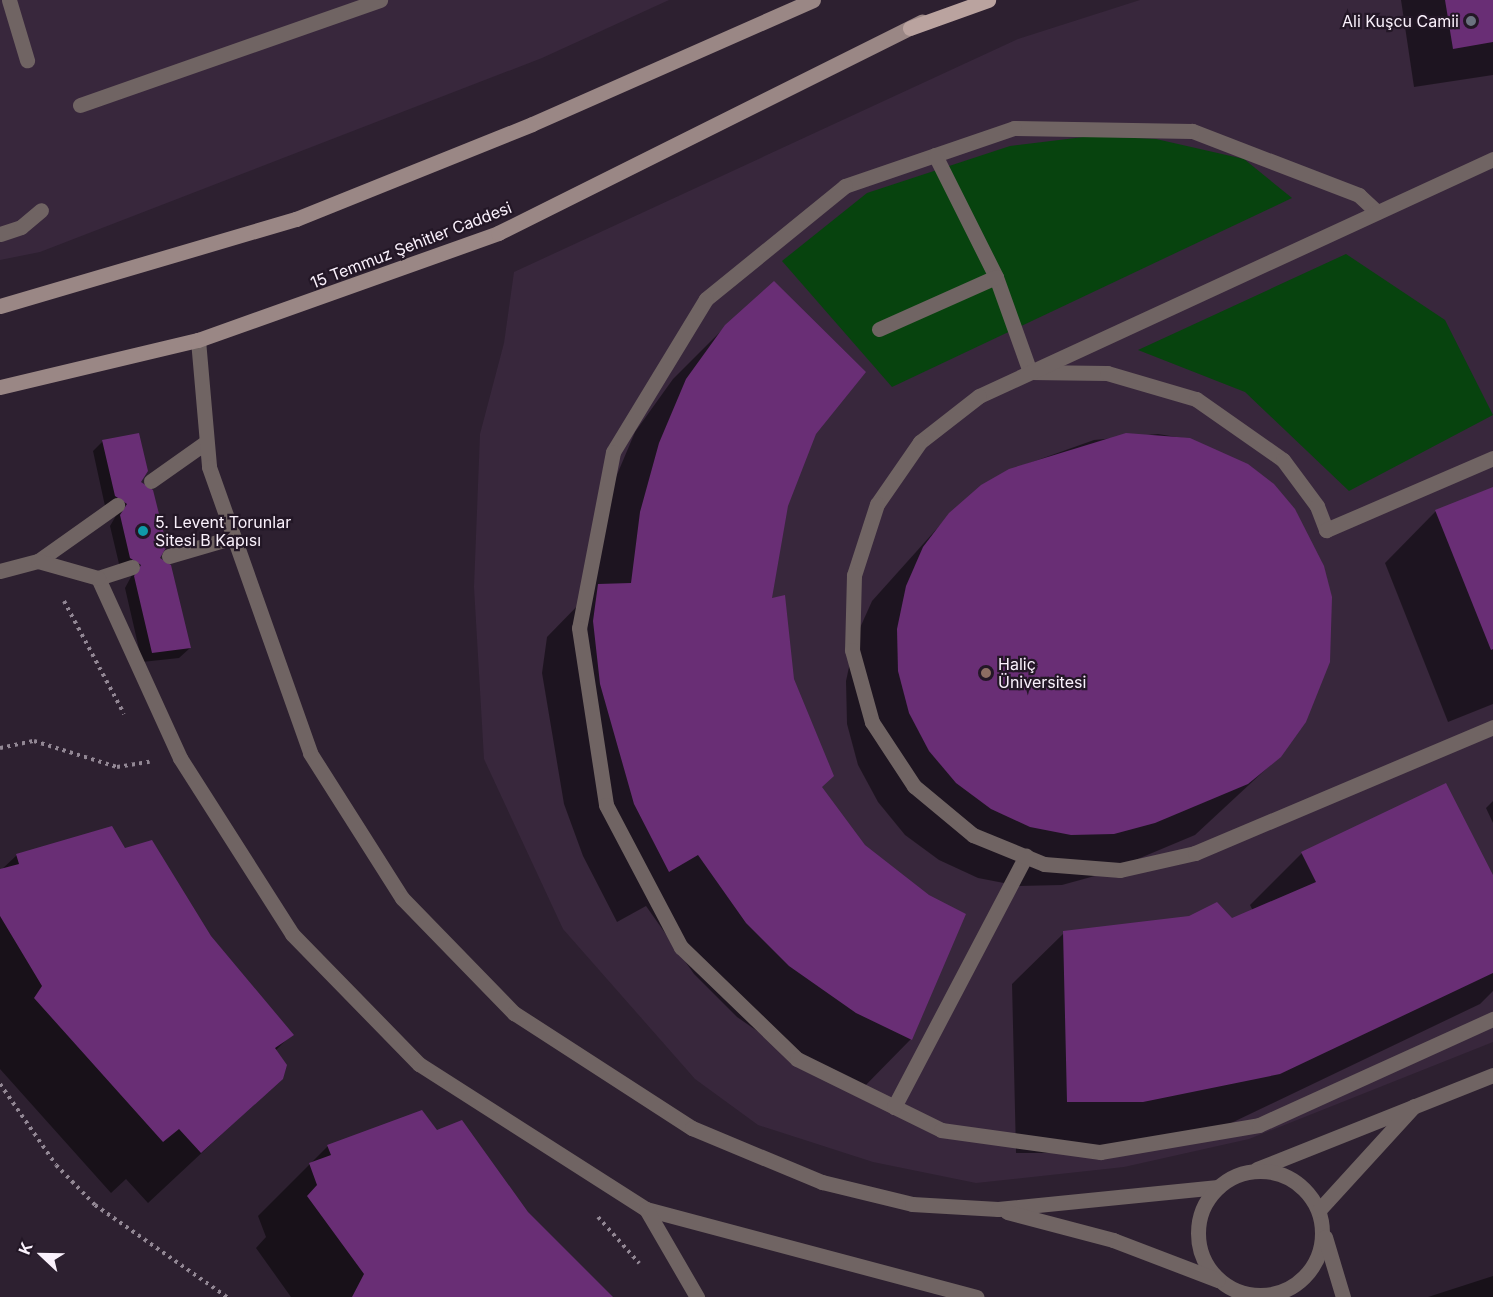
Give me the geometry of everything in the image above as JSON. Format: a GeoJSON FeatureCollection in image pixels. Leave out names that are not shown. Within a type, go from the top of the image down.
{"type":"FeatureCollection","features":[{"type":"Feature","properties":{"kind":"main road"},"geometry":{"type":"LineString","coordinates":[[0,306],[296,219],[532,124],[813,0]]}},
{"type":"Feature","properties":{"kind":"main road","name":"15 Temmuz Şehitler Caddesi"},"geometry":{"type":"LineString","coordinates":[[0,387],[198,340],[498,234],[910,28],[971,0]]}},
{"type":"Feature","properties":{"kind":"main road"},"geometry":{"type":"LineString","coordinates":[[910,28],[988,0]]}},
{"type":"Feature","properties":{"kind":"street"},"geometry":{"type":"LineString","coordinates":[[9,0],[27,60]]}},
{"type":"Feature","properties":{"kind":"street"},"geometry":{"type":"LineString","coordinates":[[80,105],[380,0]]}},
{"type":"Feature","properties":{"kind":"street"},"geometry":{"type":"LineString","coordinates":[[1377,212],[1359,195],[1192,131],[1014,128],[845,186],[706,299],[614,452],[579,628],[606,805],[681,947],[797,1059],[941,1130],[1100,1152],[1258,1125],[1493,1019]]}},
{"type":"Feature","properties":{"kind":"street"},"geometry":{"type":"LineString","coordinates":[[935,155],[996,277],[1030,372]]}},
{"type":"Feature","properties":{"kind":"street"},"geometry":{"type":"LineString","coordinates":[[1493,159],[979,396],[920,442],[877,504],[854,574],[852,650],[872,722],[914,786],[973,835],[1044,864],[1120,870],[1195,853],[1493,727]]}},
{"type":"Feature","properties":{"kind":"street"},"geometry":{"type":"LineString","coordinates":[[0,234],[21,227],[41,210]]}},
{"type":"Feature","properties":{"kind":"street"},"geometry":{"type":"LineString","coordinates":[[879,329],[996,277]]}},
{"type":"Feature","properties":{"kind":"street"},"geometry":{"type":"LineString","coordinates":[[198,340],[206,442],[231,538],[310,753],[402,898],[514,1013],[692,1128],[822,1182],[912,1204],[998,1209],[1218,1187],[1418,1101],[1493,1075]]}},
{"type":"Feature","properties":{"kind":"street"},"geometry":{"type":"LineString","coordinates":[[1030,372],[1107,373],[1196,399],[1283,460],[1317,507],[1326,530],[1493,458]]}},
{"type":"Feature","properties":{"kind":"street"},"geometry":{"type":"LineString","coordinates":[[151,482],[206,442]]}},
{"type":"Feature","properties":{"kind":"street"},"geometry":{"type":"LineString","coordinates":[[0,571],[38,561],[117,505]]}},
{"type":"Feature","properties":{"kind":"street"},"geometry":{"type":"LineString","coordinates":[[169,556],[231,538]]}},
{"type":"Feature","properties":{"kind":"street"},"geometry":{"type":"LineString","coordinates":[[38,561],[98,578],[132,567]]}},
{"type":"Feature","properties":{"kind":"street"},"geometry":{"type":"LineString","coordinates":[[98,578],[180,758],[292,934],[418,1064],[646,1209],[977,1297]]}},
{"type":"Feature","properties":{"kind":"street"},"geometry":{"type":"LineString","coordinates":[[894,1107],[1026,856]]}},
{"type":"Feature","properties":{"kind":"street"},"geometry":{"type":"LineString","coordinates":[[1319,1210],[1418,1101]]}},
{"type":"Feature","properties":{"kind":"street"},"geometry":{"type":"LineString","coordinates":[[1255,1171],[1294,1180],[1319,1210],[1343,1297]]}},
{"type":"Feature","properties":{"kind":"street"},"geometry":{"type":"LineString","coordinates":[[1218,1187],[1205,1203],[1198,1244],[1219,1280]]}},
{"type":"Feature","properties":{"kind":"street"},"geometry":{"type":"LineString","coordinates":[[646,1209],[697,1297]]}},
{"type":"Feature","properties":{"kind":"street"},"geometry":{"type":"LineString","coordinates":[[998,1209],[1113,1240],[1219,1280],[1239,1294],[1257,1296],[1296,1284],[1321,1251],[1323,1230]]}},
{"type":"Feature","properties":{"kind":"path"},"geometry":{"type":"LineString","coordinates":[[0,748],[34,741],[117,767],[180,758]]}},
{"type":"Feature","properties":{"kind":"path"},"geometry":{"type":"LineString","coordinates":[[0,1084],[56,1165],[95,1205],[227,1297]]}},
{"type":"Feature","properties":{"kind":"path"},"geometry":{"type":"LineString","coordinates":[[594,1212],[646,1272]]}},
{"type":"Feature","properties":{"kind":"shaded area"},"geometry":{"type":"Polygon","coordinates":[[[0,0],[669,0],[542,58],[40,252],[0,260],[0,0]]]}},
{"type":"Feature","properties":{"kind":"shaded area","name":"Haliç Üniversitesi"},"geometry":{"type":"Polygon","coordinates":[[[1140,0],[1493,0],[1493,1042],[1249,1139],[1124,1167],[976,1183],[873,1162],[758,1125],[695,1079],[563,929],[484,759],[474,587],[480,434],[504,343],[514,272],[1018,39],[1140,0]]]}},
{"type":"Feature","properties":{"kind":"green space"},"geometry":{"type":"Polygon","coordinates":[[[1092,136],[1156,139],[1244,159],[1292,198],[892,387],[782,261],[867,193],[1010,146],[1092,136]]]}},
{"type":"Feature","properties":{"kind":"green space"},"geometry":{"type":"Polygon","coordinates":[[[1346,254],[1445,320],[1493,415],[1349,491],[1245,392],[1138,350],[1346,254]]]}},
{"type":"Feature","properties":{"kind":"building","name":"Ali Kuşcu Camii"},"geometry":{"type":"Polygon","coordinates":[[[1445,0],[1493,0],[1493,42],[1453,49],[1445,0]]]}},
{"type":"Feature","properties":{"kind":"building"},"geometry":{"type":"Polygon","coordinates":[[[774,281],[866,372],[816,434],[788,506],[772,598],[785,595],[794,679],[834,776],[822,787],[865,845],[929,895],[966,914],[912,1040],[856,1013],[789,966],[746,923],[698,855],[669,872],[634,804],[600,684],[593,621],[598,584],[631,583],[640,512],[659,443],[686,379],[725,325],[774,281]]]}},
{"type":"Feature","properties":{"kind":"building","name":"5. Levent Torunlar Sitesi B Kapısı"},"geometry":{"type":"Polygon","coordinates":[[[139,433],[148,471],[141,482],[153,490],[167,546],[160,558],[171,565],[191,648],[152,653],[134,576],[141,565],[130,558],[120,515],[127,504],[115,496],[102,440],[139,433]]]}},
{"type":"Feature","properties":{"kind":"building"},"geometry":{"type":"Polygon","coordinates":[[[1126,433],[1190,438],[1248,464],[1274,484],[1295,509],[1324,566],[1332,597],[1330,662],[1306,722],[1281,757],[1248,784],[1155,823],[1114,834],[1071,835],[1030,827],[991,809],[956,783],[929,751],[909,713],[898,671],[897,629],[906,586],[923,547],[949,513],[981,485],[1009,469],[1126,433]]]}},
{"type":"Feature","properties":{"kind":"building"},"geometry":{"type":"Polygon","coordinates":[[[1493,487],[1493,649],[1491,650],[1435,510],[1493,487]]]}},
{"type":"Feature","properties":{"kind":"building"},"geometry":{"type":"Polygon","coordinates":[[[1446,783],[1493,875],[1493,973],[1280,1074],[1143,1102],[1067,1102],[1063,931],[1189,916],[1217,902],[1232,918],[1316,882],[1301,852],[1446,783]]]}},
{"type":"Feature","properties":{"kind":"building"},"geometry":{"type":"Polygon","coordinates":[[[112,826],[125,848],[152,840],[211,936],[294,1035],[275,1048],[287,1065],[283,1079],[201,1153],[179,1129],[163,1142],[34,998],[42,986],[0,916],[0,869],[19,864],[16,854],[112,826]]]}},
{"type":"Feature","properties":{"kind":"building"},"geometry":{"type":"Polygon","coordinates":[[[422,1110],[437,1130],[462,1120],[528,1212],[613,1297],[352,1297],[364,1274],[307,1196],[317,1185],[309,1163],[331,1155],[327,1145],[422,1110]]]}},
{"type":"Feature","properties":{"kind":"place","name":"Ali Kuşcu Camii"},"geometry":{"type":"Point","coordinates":[1471,21]}},
{"type":"Feature","properties":{"kind":"place","name":"5. Levent Torunlar Sitesi B Kapısı"},"geometry":{"type":"Point","coordinates":[143,531]}},
{"type":"Feature","properties":{"kind":"place","name":"Haliç Üniversitesi"},"geometry":{"type":"Point","coordinates":[986,673]}}]}
